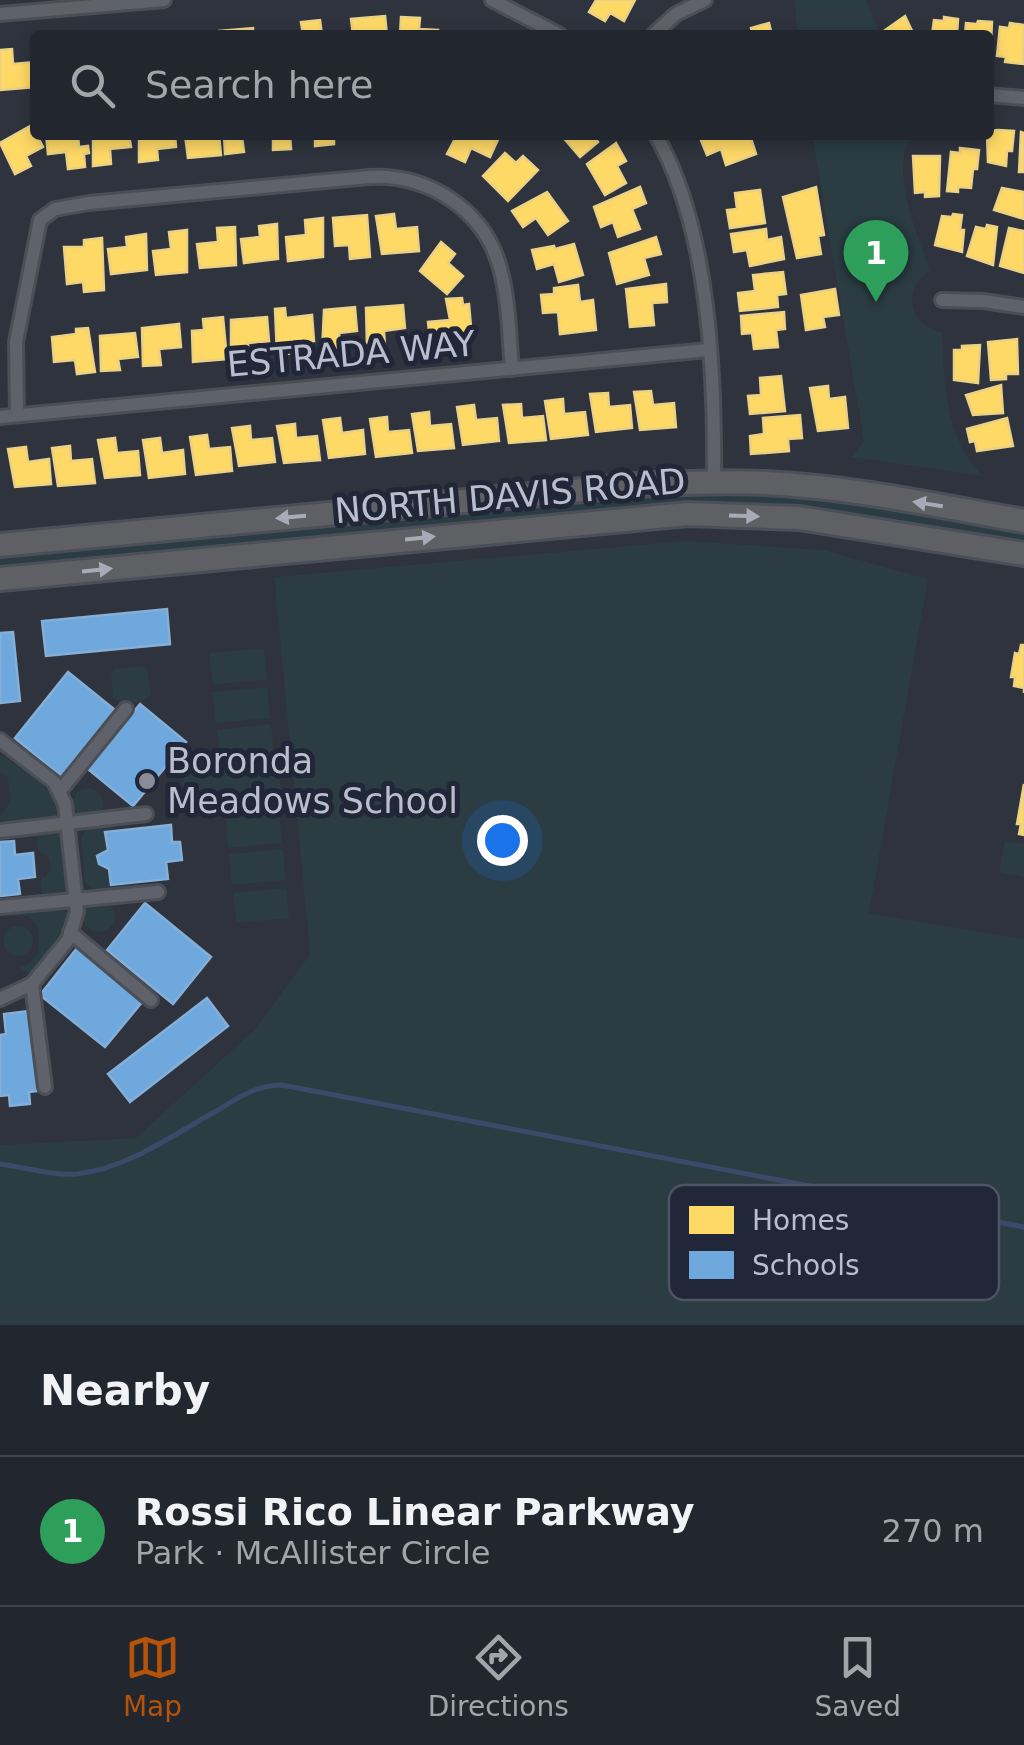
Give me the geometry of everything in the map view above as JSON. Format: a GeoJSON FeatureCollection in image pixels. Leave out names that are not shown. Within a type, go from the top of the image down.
{"type":"FeatureCollection","features":[{"type":"Feature","properties":{"kind":"highway","name":"NORTH DAVIS ROAD"},"geometry":{"type":"LineString","coordinates":[[0,545],[635,485],[714,482],[819,488],[1024,521]]}},
{"type":"Feature","properties":{"kind":"highway","name":"NORTH DAVIS ROAD"},"geometry":{"type":"LineString","coordinates":[[0,580],[688,514],[798,518],[1024,554]]}},
{"type":"Feature","properties":{"kind":"street"},"geometry":{"type":"LineString","coordinates":[[0,14],[89,3],[164,0]]}},
{"type":"Feature","properties":{"kind":"street"},"geometry":{"type":"LineString","coordinates":[[492,0],[550,30]]}},
{"type":"Feature","properties":{"kind":"street"},"geometry":{"type":"LineString","coordinates":[[658,30],[676,14],[705,0]]}},
{"type":"Feature","properties":{"kind":"street"},"geometry":{"type":"LineString","coordinates":[[994,95],[1024,98]]}},
{"type":"Feature","properties":{"kind":"street"},"geometry":{"type":"LineString","coordinates":[[658,140],[692,221],[708,350],[714,482]]}},
{"type":"Feature","properties":{"kind":"street"},"geometry":{"type":"LineString","coordinates":[[17,415],[16,342],[40,220],[46,213],[64,206],[126,199],[384,176],[437,190],[475,220],[495,252],[504,284],[512,369]]}},
{"type":"Feature","properties":{"kind":"street"},"geometry":{"type":"LineString","coordinates":[[942,300],[983,300],[1024,307]]}},
{"type":"Feature","properties":{"kind":"street","name":"ESTRADA WAY"},"geometry":{"type":"LineString","coordinates":[[0,417],[708,350]]}},
{"type":"Feature","properties":{"kind":"street"},"geometry":{"type":"LineString","coordinates":[[59,792],[126,709]]}},
{"type":"Feature","properties":{"kind":"street"},"geometry":{"type":"LineString","coordinates":[[0,740],[54,782],[59,792],[69,824],[77,912],[70,932],[32,984],[0,999]]}},
{"type":"Feature","properties":{"kind":"street"},"geometry":{"type":"LineString","coordinates":[[0,831],[146,814]]}},
{"type":"Feature","properties":{"kind":"street"},"geometry":{"type":"LineString","coordinates":[[0,907],[158,892]]}},
{"type":"Feature","properties":{"kind":"street"},"geometry":{"type":"LineString","coordinates":[[70,932],[151,1000]]}},
{"type":"Feature","properties":{"kind":"street"},"geometry":{"type":"LineString","coordinates":[[32,984],[45,1087]]}},
{"type":"Feature","properties":{"kind":"shaded area"},"geometry":{"type":"Polygon","coordinates":[[[794,0],[866,0],[878,30],[797,30],[794,0]]]}},
{"type":"Feature","properties":{"kind":"shaded area"},"geometry":{"type":"Polygon","coordinates":[[[813,140],[911,140],[903,163],[904,182],[930,271],[915,287],[913,306],[922,322],[942,332],[946,390],[954,427],[970,461],[983,476],[851,457],[864,441],[813,140]]]}},
{"type":"Feature","properties":{"kind":"shaded area"},"geometry":{"type":"Polygon","coordinates":[[[691,492],[818,497],[1024,531],[1024,542],[785,507],[621,508],[0,568],[0,554],[620,494],[691,492]]]}},
{"type":"Feature","properties":{"kind":"shaded area"},"geometry":{"type":"Polygon","coordinates":[[[685,541],[824,550],[928,579],[869,913],[1024,939],[1024,1325],[0,1325],[0,1145],[136,1138],[255,1029],[310,954],[274,577],[685,541]]]}},
{"type":"Feature","properties":{"kind":"shaded area"},"geometry":{"type":"Polygon","coordinates":[[[264,648],[267,679],[213,685],[209,653],[264,648]]]}},
{"type":"Feature","properties":{"kind":"shaded area"},"geometry":{"type":"Polygon","coordinates":[[[144,666],[151,694],[143,701],[120,704],[113,698],[111,673],[115,669],[144,666]]]}},
{"type":"Feature","properties":{"kind":"shaded area"},"geometry":{"type":"Polygon","coordinates":[[[267,687],[270,718],[216,723],[212,692],[267,687]]]}},
{"type":"Feature","properties":{"kind":"shaded area"},"geometry":{"type":"Polygon","coordinates":[[[271,724],[274,755],[220,761],[217,730],[271,724]]]}},
{"type":"Feature","properties":{"kind":"shaded area"},"geometry":{"type":"Polygon","coordinates":[[[0,754],[35,777],[52,796],[58,809],[55,817],[0,824],[0,816],[11,801],[8,778],[0,772],[0,754]]]}},
{"type":"Feature","properties":{"kind":"shaded area"},"geometry":{"type":"Polygon","coordinates":[[[270,764],[279,773],[282,795],[274,805],[195,813],[185,805],[182,781],[189,773],[270,764]]]}},
{"type":"Feature","properties":{"kind":"shaded area"},"geometry":{"type":"Polygon","coordinates":[[[88,788],[99,792],[103,803],[99,814],[88,818],[77,814],[73,803],[77,792],[88,788]]]}},
{"type":"Feature","properties":{"kind":"shaded area"},"geometry":{"type":"Polygon","coordinates":[[[279,811],[282,843],[228,848],[225,817],[279,811]]]}},
{"type":"Feature","properties":{"kind":"shaded area"},"geometry":{"type":"Polygon","coordinates":[[[112,826],[116,830],[105,832],[107,849],[97,856],[98,864],[109,870],[110,885],[134,884],[94,890],[85,882],[81,837],[88,828],[112,826]]]}},
{"type":"Feature","properties":{"kind":"shaded area"},"geometry":{"type":"Polygon","coordinates":[[[57,832],[63,838],[67,889],[61,894],[42,895],[41,877],[51,869],[49,857],[38,851],[37,834],[57,832]]]}},
{"type":"Feature","properties":{"kind":"shaded area"},"geometry":{"type":"Polygon","coordinates":[[[1005,841],[1024,844],[1024,877],[999,872],[1005,841]]]}},
{"type":"Feature","properties":{"kind":"shaded area"},"geometry":{"type":"Polygon","coordinates":[[[283,849],[286,880],[232,885],[229,854],[283,849]]]}},
{"type":"Feature","properties":{"kind":"shaded area"},"geometry":{"type":"Polygon","coordinates":[[[286,888],[289,918],[236,923],[233,893],[286,888]]]}},
{"type":"Feature","properties":{"kind":"shaded area"},"geometry":{"type":"Polygon","coordinates":[[[99,900],[110,905],[115,916],[110,927],[99,932],[88,927],[83,916],[88,905],[99,900]]]}},
{"type":"Feature","properties":{"kind":"shaded area"},"geometry":{"type":"Polygon","coordinates":[[[60,906],[69,915],[64,930],[37,969],[22,970],[20,967],[39,952],[38,927],[28,916],[13,916],[12,911],[60,906]]]}},
{"type":"Feature","properties":{"kind":"shaded area"},"geometry":{"type":"Polygon","coordinates":[[[18,926],[29,930],[33,941],[29,952],[18,956],[7,952],[3,941],[7,930],[18,926]]]}},
{"type":"Feature","properties":{"kind":"building: Homes"},"geometry":{"type":"Polygon","coordinates":[[[596,0],[635,0],[624,21],[610,13],[605,21],[589,12],[596,0]]]}},
{"type":"Feature","properties":{"kind":"building: Homes"},"geometry":{"type":"Polygon","coordinates":[[[385,16],[386,30],[352,30],[351,19],[385,16]]]}},
{"type":"Feature","properties":{"kind":"building: Homes"},"geometry":{"type":"Polygon","coordinates":[[[905,16],[912,30],[885,30],[905,16]]]}},
{"type":"Feature","properties":{"kind":"building: Homes"},"geometry":{"type":"Polygon","coordinates":[[[401,17],[420,18],[419,29],[438,30],[400,30],[401,17]]]}},
{"type":"Feature","properties":{"kind":"building: Homes"},"geometry":{"type":"Polygon","coordinates":[[[944,17],[958,19],[957,30],[933,30],[934,20],[944,21],[944,17]]]}},
{"type":"Feature","properties":{"kind":"building: Homes"},"geometry":{"type":"Polygon","coordinates":[[[320,20],[321,30],[302,30],[301,22],[320,20]]]}},
{"type":"Feature","properties":{"kind":"building: Homes"},"geometry":{"type":"Polygon","coordinates":[[[992,22],[992,30],[965,30],[966,23],[992,22]]]}},
{"type":"Feature","properties":{"kind":"building: Homes"},"geometry":{"type":"Polygon","coordinates":[[[769,23],[771,30],[752,30],[769,23]]]}},
{"type":"Feature","properties":{"kind":"building: Homes"},"geometry":{"type":"Polygon","coordinates":[[[1010,23],[1024,25],[1023,64],[1005,62],[1006,57],[997,56],[1000,27],[1009,28],[1010,23]]]}},
{"type":"Feature","properties":{"kind":"building: Homes"},"geometry":{"type":"Polygon","coordinates":[[[12,49],[13,64],[30,62],[30,87],[0,90],[0,50],[12,49]]]}},
{"type":"Feature","properties":{"kind":"building: Homes"},"geometry":{"type":"Polygon","coordinates":[[[30,126],[30,140],[40,140],[43,147],[26,156],[31,166],[15,174],[0,143],[30,126]]]}},
{"type":"Feature","properties":{"kind":"building: Homes"},"geometry":{"type":"Polygon","coordinates":[[[994,130],[1014,131],[1006,166],[988,162],[987,140],[994,140],[994,130]]]}},
{"type":"Feature","properties":{"kind":"building: Homes"},"geometry":{"type":"Polygon","coordinates":[[[1021,132],[1024,133],[1024,172],[1019,172],[1021,132]]]}},
{"type":"Feature","properties":{"kind":"building: Homes"},"geometry":{"type":"Polygon","coordinates":[[[47,140],[78,140],[79,147],[88,146],[89,153],[84,154],[85,167],[68,169],[66,152],[48,154],[47,140]]]}},
{"type":"Feature","properties":{"kind":"building: Homes"},"geometry":{"type":"Polygon","coordinates":[[[93,140],[130,140],[131,147],[110,149],[111,164],[93,166],[93,140]]]}},
{"type":"Feature","properties":{"kind":"building: Homes"},"geometry":{"type":"Polygon","coordinates":[[[139,140],[175,140],[176,147],[157,149],[158,160],[139,162],[139,140]]]}},
{"type":"Feature","properties":{"kind":"building: Homes"},"geometry":{"type":"Polygon","coordinates":[[[186,140],[220,140],[221,155],[188,158],[186,140]]]}},
{"type":"Feature","properties":{"kind":"building: Homes"},"geometry":{"type":"Polygon","coordinates":[[[224,140],[242,140],[244,152],[225,154],[224,140]]]}},
{"type":"Feature","properties":{"kind":"building: Homes"},"geometry":{"type":"Polygon","coordinates":[[[273,140],[290,140],[291,149],[273,150],[273,140]]]}},
{"type":"Feature","properties":{"kind":"building: Homes"},"geometry":{"type":"Polygon","coordinates":[[[315,140],[334,140],[334,144],[315,146],[315,140]]]}},
{"type":"Feature","properties":{"kind":"building: Homes"},"geometry":{"type":"Polygon","coordinates":[[[454,140],[498,140],[490,157],[471,148],[465,162],[447,154],[454,140]]]}},
{"type":"Feature","properties":{"kind":"building: Homes"},"geometry":{"type":"Polygon","coordinates":[[[565,140],[597,140],[598,142],[580,157],[565,140]]]}},
{"type":"Feature","properties":{"kind":"building: Homes"},"geometry":{"type":"Polygon","coordinates":[[[701,140],[752,140],[756,154],[726,165],[721,149],[707,155],[701,140]]]}},
{"type":"Feature","properties":{"kind":"building: Homes"},"geometry":{"type":"Polygon","coordinates":[[[616,143],[626,161],[617,166],[626,183],[605,195],[587,164],[616,143]]]}},
{"type":"Feature","properties":{"kind":"building: Homes"},"geometry":{"type":"Polygon","coordinates":[[[960,148],[979,150],[977,169],[973,169],[971,188],[947,191],[951,152],[960,153],[960,148]]]}},
{"type":"Feature","properties":{"kind":"building: Homes"},"geometry":{"type":"Polygon","coordinates":[[[505,153],[516,163],[523,156],[538,170],[508,201],[483,176],[505,153]]]}},
{"type":"Feature","properties":{"kind":"building: Homes"},"geometry":{"type":"Polygon","coordinates":[[[913,156],[940,156],[939,196],[915,193],[913,156]]]}},
{"type":"Feature","properties":{"kind":"building: Homes"},"geometry":{"type":"Polygon","coordinates":[[[640,187],[646,203],[632,209],[640,229],[618,237],[613,222],[601,227],[594,207],[640,187]]]}},
{"type":"Feature","properties":{"kind":"building: Homes"},"geometry":{"type":"Polygon","coordinates":[[[816,187],[824,235],[818,236],[821,254],[797,258],[783,197],[816,187]]]}},
{"type":"Feature","properties":{"kind":"building: Homes"},"geometry":{"type":"Polygon","coordinates":[[[1002,188],[1024,192],[1024,219],[994,210],[1002,188]]]}},
{"type":"Feature","properties":{"kind":"building: Homes"},"geometry":{"type":"Polygon","coordinates":[[[760,190],[765,223],[730,228],[727,210],[737,209],[735,193],[760,190]]]}},
{"type":"Feature","properties":{"kind":"building: Homes"},"geometry":{"type":"Polygon","coordinates":[[[547,192],[568,221],[548,235],[536,218],[523,227],[512,211],[547,192]]]}},
{"type":"Feature","properties":{"kind":"building: Homes"},"geometry":{"type":"Polygon","coordinates":[[[394,214],[396,229],[417,227],[419,251],[382,254],[376,216],[394,214]]]}},
{"type":"Feature","properties":{"kind":"building: Homes"},"geometry":{"type":"Polygon","coordinates":[[[367,215],[370,257],[350,259],[349,245],[335,246],[333,218],[367,215]]]}},
{"type":"Feature","properties":{"kind":"building: Homes"},"geometry":{"type":"Polygon","coordinates":[[[962,215],[962,252],[935,245],[942,216],[962,215]]]}},
{"type":"Feature","properties":{"kind":"building: Homes"},"geometry":{"type":"Polygon","coordinates":[[[323,218],[323,257],[288,261],[286,237],[306,235],[305,220],[323,218]]]}},
{"type":"Feature","properties":{"kind":"building: Homes"},"geometry":{"type":"Polygon","coordinates":[[[277,224],[278,259],[244,263],[241,239],[260,237],[259,226],[277,224]]]}},
{"type":"Feature","properties":{"kind":"building: Homes"},"geometry":{"type":"Polygon","coordinates":[[[987,225],[997,227],[993,265],[967,256],[976,227],[986,229],[987,225]]]}},
{"type":"Feature","properties":{"kind":"building: Homes"},"geometry":{"type":"Polygon","coordinates":[[[235,227],[236,265],[200,268],[197,244],[218,242],[217,228],[235,227]]]}},
{"type":"Feature","properties":{"kind":"building: Homes"},"geometry":{"type":"Polygon","coordinates":[[[1009,228],[1024,231],[1024,273],[1000,266],[1009,228]]]}},
{"type":"Feature","properties":{"kind":"building: Homes"},"geometry":{"type":"Polygon","coordinates":[[[766,229],[767,240],[781,237],[784,259],[750,266],[747,250],[734,252],[731,234],[766,229]]]}},
{"type":"Feature","properties":{"kind":"building: Homes"},"geometry":{"type":"Polygon","coordinates":[[[187,230],[187,272],[156,275],[153,251],[171,249],[169,232],[187,230]]]}},
{"type":"Feature","properties":{"kind":"building: Homes"},"geometry":{"type":"Polygon","coordinates":[[[146,234],[147,270],[111,274],[108,249],[127,247],[126,237],[146,234]]]}},
{"type":"Feature","properties":{"kind":"building: Homes"},"geometry":{"type":"Polygon","coordinates":[[[656,237],[661,254],[644,258],[649,275],[617,284],[609,253],[656,237]]]}},
{"type":"Feature","properties":{"kind":"building: Homes"},"geometry":{"type":"Polygon","coordinates":[[[102,238],[104,290],[84,292],[83,282],[67,284],[64,247],[84,247],[84,240],[102,238]]]}},
{"type":"Feature","properties":{"kind":"building: Homes"},"geometry":{"type":"Polygon","coordinates":[[[441,242],[455,254],[448,263],[463,276],[447,294],[420,271],[441,242]]]}},
{"type":"Feature","properties":{"kind":"building: Homes"},"geometry":{"type":"Polygon","coordinates":[[[574,244],[583,275],[559,282],[554,264],[537,269],[532,250],[574,244]]]}},
{"type":"Feature","properties":{"kind":"building: Homes"},"geometry":{"type":"Polygon","coordinates":[[[783,272],[786,294],[777,295],[778,307],[740,311],[738,293],[755,291],[753,275],[783,272]]]}},
{"type":"Feature","properties":{"kind":"building: Homes"},"geometry":{"type":"Polygon","coordinates":[[[666,284],[667,302],[652,303],[654,325],[630,327],[626,289],[666,284]]]}},
{"type":"Feature","properties":{"kind":"building: Homes"},"geometry":{"type":"Polygon","coordinates":[[[578,285],[580,302],[593,300],[596,330],[560,334],[558,312],[543,313],[541,295],[554,294],[554,288],[578,285]]]}},
{"type":"Feature","properties":{"kind":"building: Homes"},"geometry":{"type":"Polygon","coordinates":[[[835,289],[839,315],[823,317],[825,327],[806,330],[801,295],[835,289]]]}},
{"type":"Feature","properties":{"kind":"building: Homes"},"geometry":{"type":"Polygon","coordinates":[[[462,298],[463,305],[469,304],[472,338],[430,342],[428,322],[450,320],[446,299],[462,298]]]}},
{"type":"Feature","properties":{"kind":"building: Homes"},"geometry":{"type":"Polygon","coordinates":[[[403,305],[405,328],[384,331],[385,346],[367,347],[366,308],[403,305]]]}},
{"type":"Feature","properties":{"kind":"building: Homes"},"geometry":{"type":"Polygon","coordinates":[[[355,307],[357,331],[339,333],[341,350],[322,352],[324,310],[355,307]]]}},
{"type":"Feature","properties":{"kind":"building: Homes"},"geometry":{"type":"Polygon","coordinates":[[[285,308],[286,318],[312,315],[314,341],[294,342],[295,353],[277,355],[275,309],[285,308]]]}},
{"type":"Feature","properties":{"kind":"building: Homes"},"geometry":{"type":"Polygon","coordinates":[[[784,312],[785,329],[776,330],[778,347],[754,349],[752,333],[742,334],[741,316],[784,312]]]}},
{"type":"Feature","properties":{"kind":"building: Homes"},"geometry":{"type":"Polygon","coordinates":[[[223,317],[227,359],[193,362],[192,331],[204,330],[203,319],[223,317]]]}},
{"type":"Feature","properties":{"kind":"building: Homes"},"geometry":{"type":"Polygon","coordinates":[[[267,317],[269,341],[248,343],[249,358],[231,359],[231,320],[267,317]]]}},
{"type":"Feature","properties":{"kind":"building: Homes"},"geometry":{"type":"Polygon","coordinates":[[[179,324],[181,347],[159,349],[161,365],[143,366],[142,328],[179,324]]]}},
{"type":"Feature","properties":{"kind":"building: Homes"},"geometry":{"type":"Polygon","coordinates":[[[88,328],[95,372],[77,374],[75,360],[54,362],[52,337],[88,328]]]}},
{"type":"Feature","properties":{"kind":"building: Homes"},"geometry":{"type":"Polygon","coordinates":[[[135,333],[138,357],[118,359],[120,370],[101,371],[100,336],[135,333]]]}},
{"type":"Feature","properties":{"kind":"building: Homes"},"geometry":{"type":"Polygon","coordinates":[[[1017,339],[1018,374],[991,380],[988,342],[1017,339]]]}},
{"type":"Feature","properties":{"kind":"building: Homes"},"geometry":{"type":"Polygon","coordinates":[[[980,345],[978,383],[954,380],[954,350],[980,345]]]}},
{"type":"Feature","properties":{"kind":"building: Homes"},"geometry":{"type":"Polygon","coordinates":[[[781,376],[785,411],[750,414],[748,396],[761,395],[760,378],[781,376]]]}},
{"type":"Feature","properties":{"kind":"building: Homes"},"geometry":{"type":"Polygon","coordinates":[[[1001,385],[1003,413],[973,415],[966,395],[1001,385]]]}},
{"type":"Feature","properties":{"kind":"building: Homes"},"geometry":{"type":"Polygon","coordinates":[[[828,386],[829,399],[845,397],[848,428],[818,431],[810,388],[828,386]]]}},
{"type":"Feature","properties":{"kind":"building: Homes"},"geometry":{"type":"Polygon","coordinates":[[[651,391],[653,405],[674,403],[676,427],[640,430],[634,392],[651,391]]]}},
{"type":"Feature","properties":{"kind":"building: Homes"},"geometry":{"type":"Polygon","coordinates":[[[608,393],[609,407],[630,405],[632,428],[596,432],[590,394],[608,393]]]}},
{"type":"Feature","properties":{"kind":"building: Homes"},"geometry":{"type":"Polygon","coordinates":[[[563,399],[564,414],[585,412],[588,435],[551,439],[545,401],[563,399]]]}},
{"type":"Feature","properties":{"kind":"building: Homes"},"geometry":{"type":"Polygon","coordinates":[[[521,404],[522,418],[543,416],[546,440],[509,443],[503,405],[521,404]]]}},
{"type":"Feature","properties":{"kind":"building: Homes"},"geometry":{"type":"Polygon","coordinates":[[[474,405],[476,420],[497,418],[499,441],[463,445],[457,407],[474,405]]]}},
{"type":"Feature","properties":{"kind":"building: Homes"},"geometry":{"type":"Polygon","coordinates":[[[429,412],[430,426],[451,424],[454,448],[418,451],[412,414],[429,412]]]}},
{"type":"Feature","properties":{"kind":"building: Homes"},"geometry":{"type":"Polygon","coordinates":[[[800,415],[802,438],[788,439],[789,451],[751,454],[750,436],[764,434],[763,418],[800,415]]]}},
{"type":"Feature","properties":{"kind":"building: Homes"},"geometry":{"type":"Polygon","coordinates":[[[387,417],[388,432],[409,430],[412,453],[376,457],[370,419],[387,417]]]}},
{"type":"Feature","properties":{"kind":"building: Homes"},"geometry":{"type":"Polygon","coordinates":[[[340,418],[342,433],[363,430],[365,454],[329,458],[323,420],[340,418]]]}},
{"type":"Feature","properties":{"kind":"building: Homes"},"geometry":{"type":"Polygon","coordinates":[[[1007,418],[1013,446],[977,451],[967,429],[1007,418]]]}},
{"type":"Feature","properties":{"kind":"building: Homes"},"geometry":{"type":"Polygon","coordinates":[[[295,424],[296,438],[317,436],[320,460],[284,463],[277,426],[295,424]]]}},
{"type":"Feature","properties":{"kind":"building: Homes"},"geometry":{"type":"Polygon","coordinates":[[[250,426],[251,440],[272,438],[275,462],[239,466],[232,428],[250,426]]]}},
{"type":"Feature","properties":{"kind":"building: Homes"},"geometry":{"type":"Polygon","coordinates":[[[207,435],[209,449],[230,447],[232,471],[196,475],[190,437],[207,435]]]}},
{"type":"Feature","properties":{"kind":"building: Homes"},"geometry":{"type":"Polygon","coordinates":[[[115,438],[117,453],[138,451],[140,475],[105,478],[98,440],[115,438]]]}},
{"type":"Feature","properties":{"kind":"building: Homes"},"geometry":{"type":"Polygon","coordinates":[[[160,438],[162,453],[183,450],[185,474],[149,478],[143,440],[160,438]]]}},
{"type":"Feature","properties":{"kind":"building: Homes"},"geometry":{"type":"Polygon","coordinates":[[[70,446],[71,461],[92,459],[95,483],[58,486],[52,448],[70,446]]]}},
{"type":"Feature","properties":{"kind":"building: Homes"},"geometry":{"type":"Polygon","coordinates":[[[26,447],[28,462],[49,459],[51,484],[15,487],[8,449],[26,447]]]}},
{"type":"Feature","properties":{"kind":"building: Homes"},"geometry":{"type":"Polygon","coordinates":[[[1021,645],[1024,688],[1014,686],[1015,677],[1011,677],[1015,653],[1019,654],[1021,645]]]}},
{"type":"Feature","properties":{"kind":"building: Homes"},"geometry":{"type":"Polygon","coordinates":[[[1024,784],[1024,835],[1019,834],[1021,824],[1017,824],[1024,784]]]}},
{"type":"Feature","properties":{"kind":"building: Schools"},"geometry":{"type":"Polygon","coordinates":[[[167,609],[170,644],[46,656],[42,621],[167,609]]]}},
{"type":"Feature","properties":{"kind":"building: Schools"},"geometry":{"type":"Polygon","coordinates":[[[13,632],[20,701],[0,703],[0,633],[13,632]]]}},
{"type":"Feature","properties":{"kind":"building: Schools"},"geometry":{"type":"Polygon","coordinates":[[[68,672],[115,710],[61,776],[15,738],[68,672]]]}},
{"type":"Feature","properties":{"kind":"building: Schools"},"geometry":{"type":"Polygon","coordinates":[[[140,704],[186,742],[133,806],[88,769],[140,704]]]}},
{"type":"Feature","properties":{"kind":"building: Schools"},"geometry":{"type":"Polygon","coordinates":[[[171,825],[172,842],[180,842],[182,860],[166,862],[168,879],[111,885],[109,869],[99,864],[97,856],[108,850],[105,832],[171,825]]]}},
{"type":"Feature","properties":{"kind":"building: Schools"},"geometry":{"type":"Polygon","coordinates":[[[14,841],[15,855],[33,853],[35,877],[18,879],[20,894],[0,896],[0,842],[14,841]]]}},
{"type":"Feature","properties":{"kind":"building: Schools"},"geometry":{"type":"Polygon","coordinates":[[[145,903],[211,957],[173,1004],[107,950],[145,903]]]}},
{"type":"Feature","properties":{"kind":"building: Schools"},"geometry":{"type":"Polygon","coordinates":[[[77,948],[143,1001],[105,1047],[40,995],[77,948]]]}},
{"type":"Feature","properties":{"kind":"building: Schools"},"geometry":{"type":"Polygon","coordinates":[[[207,998],[228,1026],[130,1102],[108,1074],[207,998]]]}},
{"type":"Feature","properties":{"kind":"building: Schools"},"geometry":{"type":"Polygon","coordinates":[[[30,1011],[38,1091],[29,1092],[30,1104],[10,1106],[9,1095],[0,1096],[4,1014],[30,1011]]]}},
{"type":"Feature","properties":{"kind":"waterway"},"geometry":{"type":"LineString","coordinates":[[0,1164],[58,1174],[96,1171],[150,1149],[248,1093],[282,1085],[805,1185]]}},
{"type":"Feature","properties":{"kind":"waterway"},"geometry":{"type":"LineString","coordinates":[[999,1222],[1024,1227]]}},
{"type":"Feature","properties":{"kind":"place","name":"Rossi Rico Linear Parkway"},"geometry":{"type":"Point","coordinates":[876,302]}},
{"type":"Feature","properties":{"kind":"place","name":"Boronda Meadows School"},"geometry":{"type":"Point","coordinates":[147,781]}}]}
